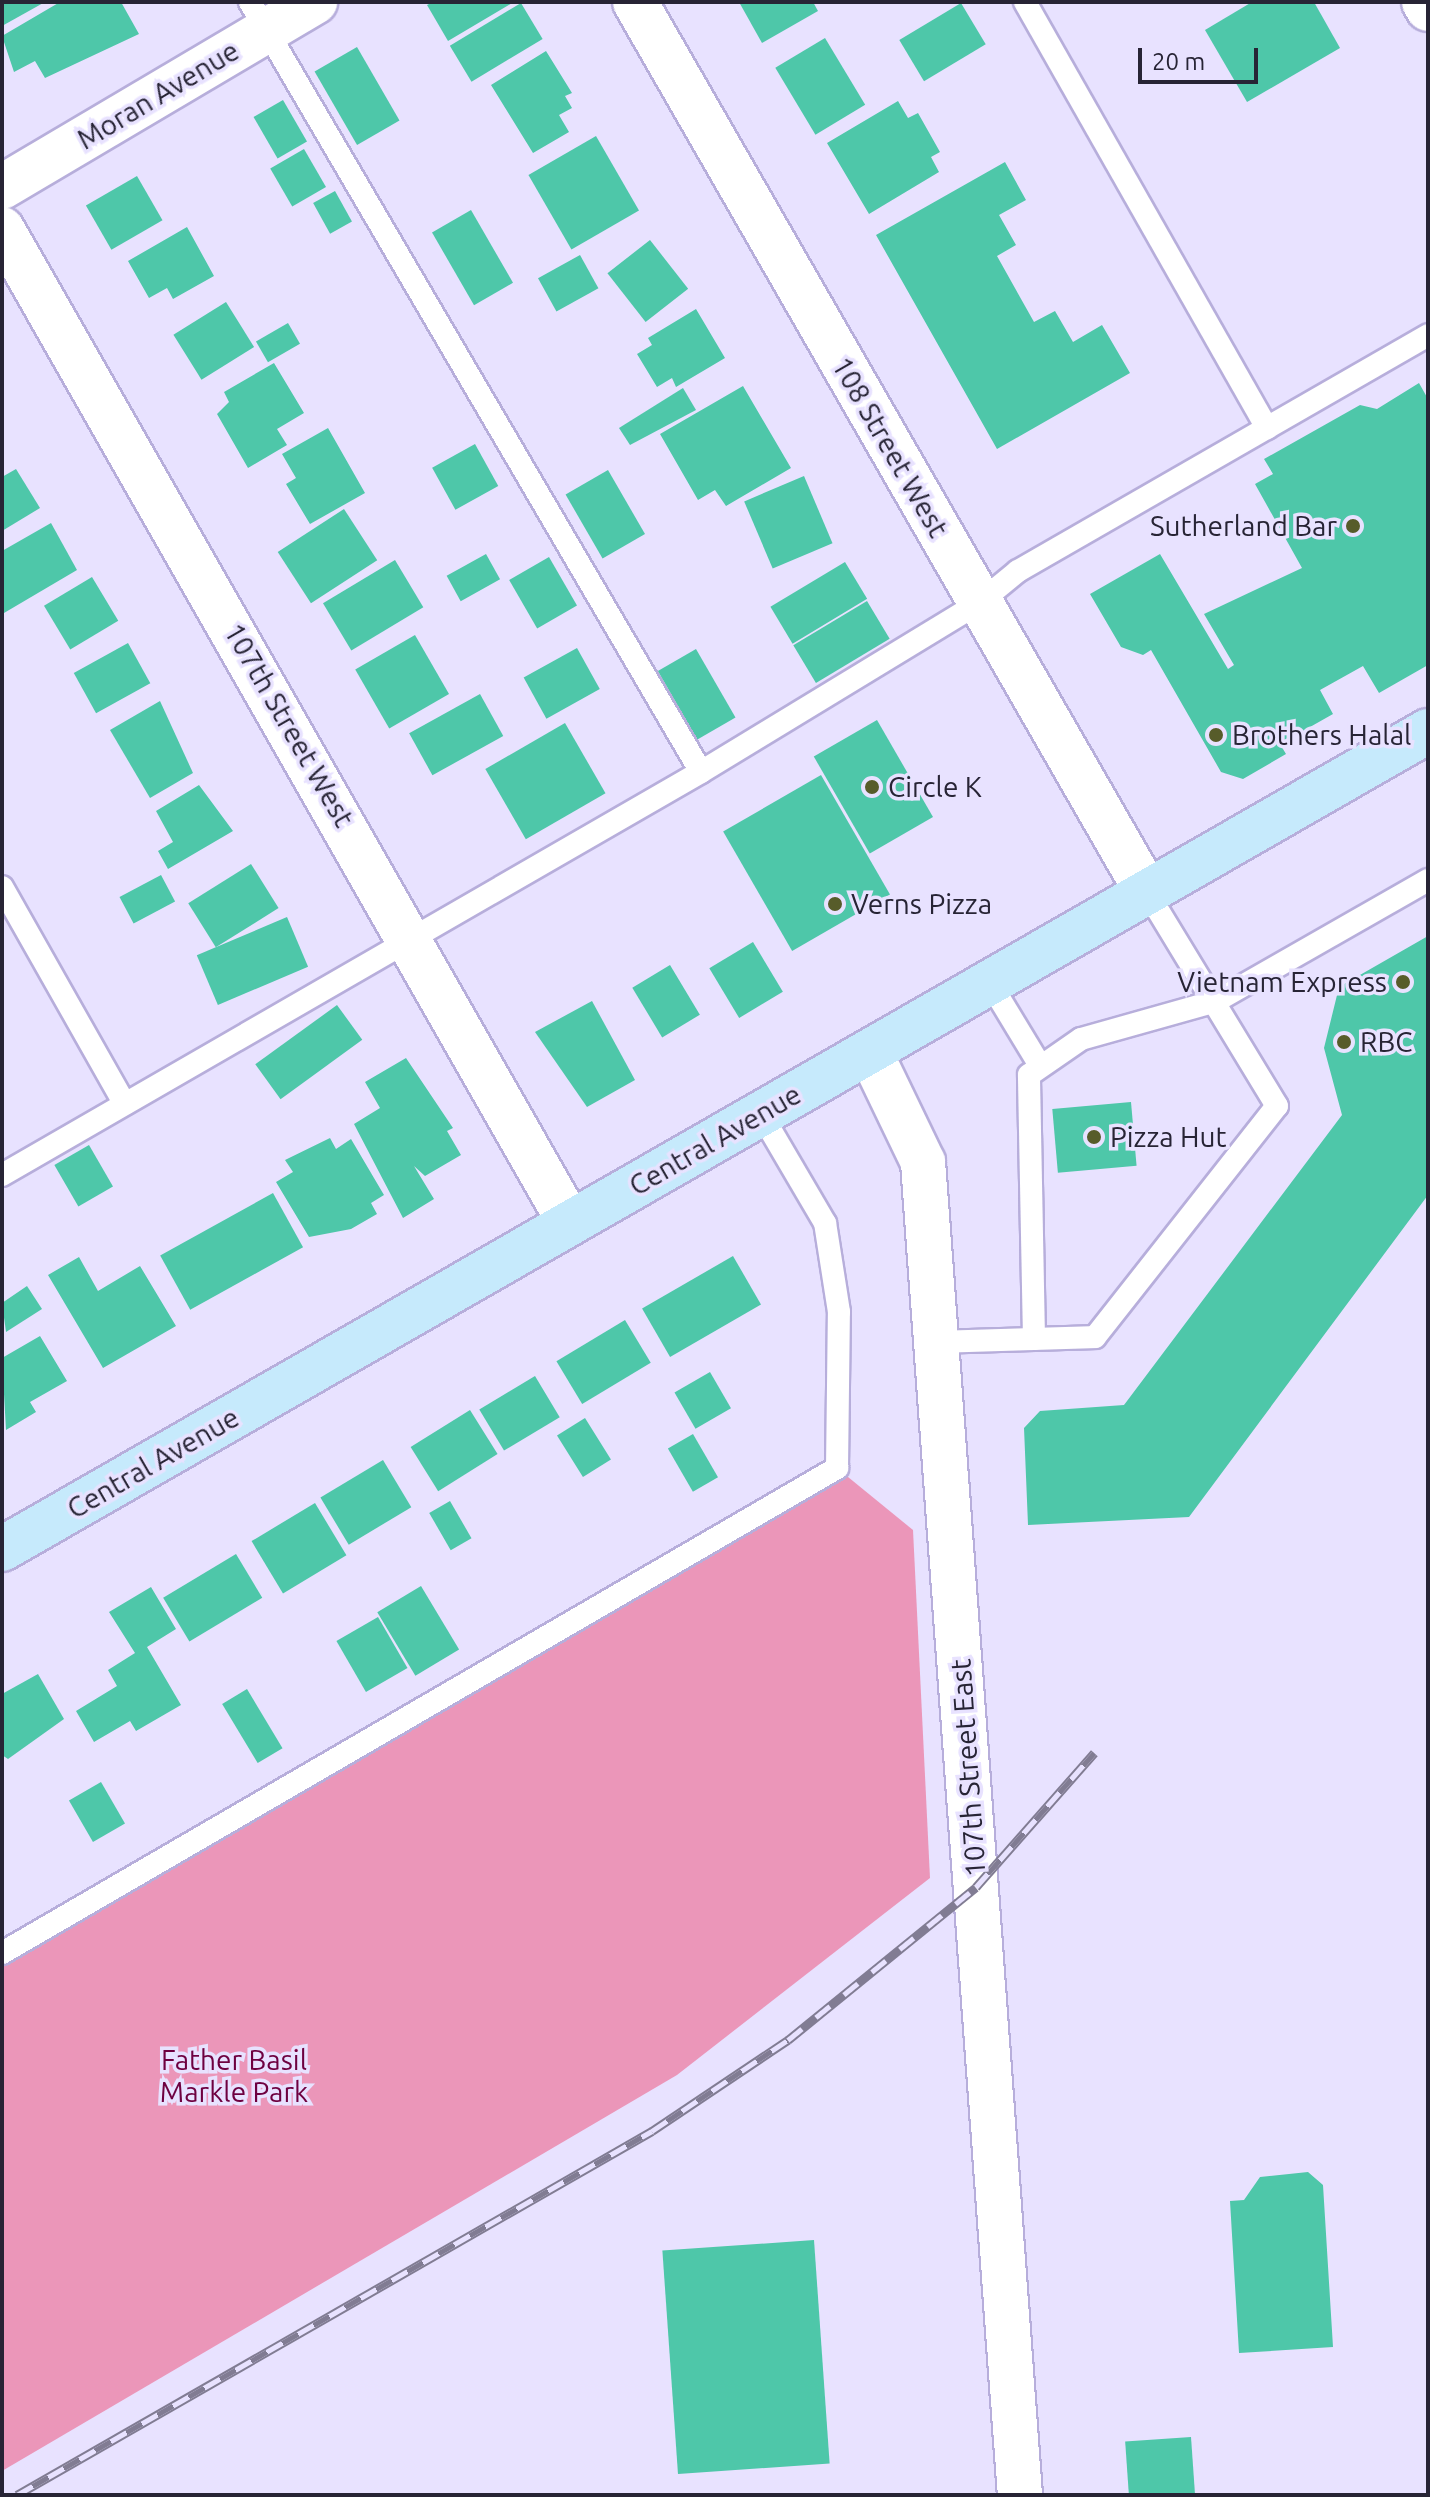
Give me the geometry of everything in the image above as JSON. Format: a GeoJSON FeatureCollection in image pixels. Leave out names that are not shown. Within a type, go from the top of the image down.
{"type":"FeatureCollection","features":[{"type":"Feature","properties":{"kind":"main road","name":"Central Avenue"},"geometry":{"type":"LineString","coordinates":[[2,1549],[1428,731]]}},
{"type":"Feature","properties":{"kind":"street","name":"Moran Avenue"},"geometry":{"type":"LineString","coordinates":[[2,187],[258,16],[315,2]]}},
{"type":"Feature","properties":{"kind":"street","name":"108 Street West"},"geometry":{"type":"LineString","coordinates":[[635,2],[1147,892]]}},
{"type":"Feature","properties":{"kind":"street"},"geometry":{"type":"LineString","coordinates":[[1424,2],[1428,9]]}},
{"type":"Feature","properties":{"kind":"street","name":"107th Street West"},"geometry":{"type":"LineString","coordinates":[[2,229],[412,936],[570,1223]]}},
{"type":"Feature","properties":{"kind":"street","name":"107th Street East"},"geometry":{"type":"LineString","coordinates":[[870,1052],[923,1162],[939,1342],[1020,2495]]}},
{"type":"Feature","properties":{"kind":"lane"},"geometry":{"type":"LineString","coordinates":[[1025,2],[1267,428]]}},
{"type":"Feature","properties":{"kind":"lane"},"geometry":{"type":"LineString","coordinates":[[258,16],[701,772]]}},
{"type":"Feature","properties":{"kind":"lane"},"geometry":{"type":"LineString","coordinates":[[2,1175],[701,772],[979,603],[1018,571],[1428,335]]}},
{"type":"Feature","properties":{"kind":"lane"},"geometry":{"type":"LineString","coordinates":[[1034,1339],[1024,1088],[1039,1064],[1081,1039],[1216,1001],[1428,880]]}},
{"type":"Feature","properties":{"kind":"lane"},"geometry":{"type":"LineString","coordinates":[[2,887],[125,1104]]}},
{"type":"Feature","properties":{"kind":"lane"},"geometry":{"type":"LineString","coordinates":[[939,1342],[1095,1337],[1277,1106],[1147,892]]}},
{"type":"Feature","properties":{"kind":"lane"},"geometry":{"type":"LineString","coordinates":[[990,983],[1039,1064]]}},
{"type":"Feature","properties":{"kind":"lane"},"geometry":{"type":"LineString","coordinates":[[2,1953],[837,1468],[839,1312],[825,1223],[761,1114]]}},
{"type":"Feature","properties":{"kind":"green space","name":"Father Basil Markle Park"},"geometry":{"type":"Polygon","coordinates":[[[837,1468],[913,1530],[930,1878],[677,2075],[2,2471],[2,1953],[837,1468]]]}},
{"type":"Feature","properties":{"kind":"building"},"geometry":{"type":"Polygon","coordinates":[[[2,2],[45,2],[2,26],[2,2]]]}},
{"type":"Feature","properties":{"kind":"building"},"geometry":{"type":"Polygon","coordinates":[[[60,2],[121,2],[139,34],[45,78],[35,61],[14,72],[2,36],[60,2]]]}},
{"type":"Feature","properties":{"kind":"building"},"geometry":{"type":"Polygon","coordinates":[[[433,2],[514,2],[448,41],[427,5],[433,2]]]}},
{"type":"Feature","properties":{"kind":"building"},"geometry":{"type":"Polygon","coordinates":[[[739,2],[813,2],[818,11],[762,43],[739,2]]]}},
{"type":"Feature","properties":{"kind":"building"},"geometry":{"type":"Polygon","coordinates":[[[1252,2],[1314,2],[1340,48],[1247,102],[1205,30],[1252,2]]]}},
{"type":"Feature","properties":{"kind":"building"},"geometry":{"type":"Polygon","coordinates":[[[521,3],[543,39],[471,82],[450,46],[521,3]]]}},
{"type":"Feature","properties":{"kind":"building"},"geometry":{"type":"Polygon","coordinates":[[[961,3],[986,44],[924,81],[899,40],[961,3]]]}},
{"type":"Feature","properties":{"kind":"building"},"geometry":{"type":"Polygon","coordinates":[[[825,38],[865,105],[815,135],[775,68],[825,38]]]}},
{"type":"Feature","properties":{"kind":"building"},"geometry":{"type":"Polygon","coordinates":[[[357,47],[400,121],[357,145],[315,72],[357,47]]]}},
{"type":"Feature","properties":{"kind":"building"},"geometry":{"type":"Polygon","coordinates":[[[546,51],[572,93],[565,96],[572,108],[559,115],[569,132],[533,153],[491,85],[546,51]]]}},
{"type":"Feature","properties":{"kind":"building"},"geometry":{"type":"Polygon","coordinates":[[[283,100],[307,142],[278,159],[254,117],[283,100]]]}},
{"type":"Feature","properties":{"kind":"building"},"geometry":{"type":"Polygon","coordinates":[[[898,101],[908,118],[918,113],[940,152],[931,157],[939,172],[869,214],[827,143],[898,101]]]}},
{"type":"Feature","properties":{"kind":"building"},"geometry":{"type":"Polygon","coordinates":[[[596,136],[639,210],[571,249],[528,175],[596,136]]]}},
{"type":"Feature","properties":{"kind":"building"},"geometry":{"type":"Polygon","coordinates":[[[304,149],[326,187],[292,207],[270,168],[304,149]]]}},
{"type":"Feature","properties":{"kind":"building"},"geometry":{"type":"Polygon","coordinates":[[[1005,162],[1026,200],[999,215],[1016,245],[997,256],[1034,322],[1055,311],[1073,342],[1102,325],[1130,373],[997,449],[876,235],[1005,162]]]}},
{"type":"Feature","properties":{"kind":"building"},"geometry":{"type":"Polygon","coordinates":[[[137,176],[162,220],[111,250],[86,206],[137,176]]]}},
{"type":"Feature","properties":{"kind":"building"},"geometry":{"type":"Polygon","coordinates":[[[335,191],[352,222],[330,234],[313,203],[335,191]]]}},
{"type":"Feature","properties":{"kind":"building"},"geometry":{"type":"Polygon","coordinates":[[[471,210],[513,283],[474,305],[432,232],[471,210]]]}},
{"type":"Feature","properties":{"kind":"building"},"geometry":{"type":"Polygon","coordinates":[[[187,227],[214,276],[173,299],[167,288],[149,298],[128,261],[187,227]]]}},
{"type":"Feature","properties":{"kind":"building"},"geometry":{"type":"Polygon","coordinates":[[[650,240],[688,289],[646,322],[607,273],[650,240]]]}},
{"type":"Feature","properties":{"kind":"building"},"geometry":{"type":"Polygon","coordinates":[[[580,255],[598,288],[556,312],[538,278],[580,255]]]}},
{"type":"Feature","properties":{"kind":"building"},"geometry":{"type":"Polygon","coordinates":[[[226,302],[254,347],[202,380],[173,335],[226,302]]]}},
{"type":"Feature","properties":{"kind":"building"},"geometry":{"type":"Polygon","coordinates":[[[696,309],[725,358],[676,387],[672,378],[657,387],[637,354],[652,345],[648,338],[696,309]]]}},
{"type":"Feature","properties":{"kind":"building"},"geometry":{"type":"Polygon","coordinates":[[[288,323],[300,344],[268,362],[256,342],[288,323]]]}},
{"type":"Feature","properties":{"kind":"building"},"geometry":{"type":"Polygon","coordinates":[[[274,363],[304,413],[277,429],[287,445],[248,468],[217,414],[229,402],[224,392],[274,363]]]}},
{"type":"Feature","properties":{"kind":"building","name":"Sutherland Bar"},"geometry":{"type":"Polygon","coordinates":[[[1419,383],[1428,399],[1428,665],[1379,693],[1363,666],[1320,690],[1333,714],[1280,744],[1286,754],[1243,779],[1221,772],[1151,650],[1143,655],[1121,647],[1090,594],[1160,554],[1228,669],[1234,665],[1204,614],[1302,568],[1255,484],[1273,474],[1264,459],[1360,405],[1377,409],[1419,383]]]}},
{"type":"Feature","properties":{"kind":"building"},"geometry":{"type":"Polygon","coordinates":[[[743,386],[791,468],[726,506],[715,490],[698,500],[660,434],[743,386]]]}},
{"type":"Feature","properties":{"kind":"building"},"geometry":{"type":"Polygon","coordinates":[[[683,388],[696,410],[630,445],[619,428],[683,388]]]}},
{"type":"Feature","properties":{"kind":"building"},"geometry":{"type":"Polygon","coordinates":[[[328,428],[365,493],[310,524],[286,484],[296,478],[282,454],[328,428]]]}},
{"type":"Feature","properties":{"kind":"building"},"geometry":{"type":"Polygon","coordinates":[[[475,444],[498,486],[455,510],[432,468],[475,444]]]}},
{"type":"Feature","properties":{"kind":"building"},"geometry":{"type":"Polygon","coordinates":[[[16,469],[40,508],[2,531],[2,477],[16,469]]]}},
{"type":"Feature","properties":{"kind":"building"},"geometry":{"type":"Polygon","coordinates":[[[608,470],[645,534],[603,559],[566,495],[608,470]]]}},
{"type":"Feature","properties":{"kind":"building"},"geometry":{"type":"Polygon","coordinates":[[[804,476],[833,543],[773,569],[744,501],[804,476]]]}},
{"type":"Feature","properties":{"kind":"building"},"geometry":{"type":"Polygon","coordinates":[[[344,509],[377,560],[311,603],[278,552],[344,509]]]}},
{"type":"Feature","properties":{"kind":"building"},"geometry":{"type":"Polygon","coordinates":[[[51,523],[77,570],[4,613],[2,551],[51,523]]]}},
{"type":"Feature","properties":{"kind":"building"},"geometry":{"type":"Polygon","coordinates":[[[486,554],[500,579],[461,601],[447,576],[486,554]]]}},
{"type":"Feature","properties":{"kind":"building"},"geometry":{"type":"Polygon","coordinates":[[[549,557],[577,605],[537,628],[509,580],[549,557]]]}},
{"type":"Feature","properties":{"kind":"building"},"geometry":{"type":"Polygon","coordinates":[[[395,560],[423,607],[351,650],[323,603],[395,560]]]}},
{"type":"Feature","properties":{"kind":"building"},"geometry":{"type":"Polygon","coordinates":[[[845,562],[867,599],[793,644],[770,607],[845,562]]]}},
{"type":"Feature","properties":{"kind":"building"},"geometry":{"type":"Polygon","coordinates":[[[92,577],[118,621],[70,650],[44,606],[92,577]]]}},
{"type":"Feature","properties":{"kind":"building"},"geometry":{"type":"Polygon","coordinates":[[[867,601],[890,639],[816,683],[793,645],[867,601]]]}},
{"type":"Feature","properties":{"kind":"building"},"geometry":{"type":"Polygon","coordinates":[[[415,635],[449,694],[389,728],[355,670],[415,635]]]}},
{"type":"Feature","properties":{"kind":"building"},"geometry":{"type":"Polygon","coordinates":[[[128,643],[150,683],[96,713],[74,673],[128,643]]]}},
{"type":"Feature","properties":{"kind":"building"},"geometry":{"type":"Polygon","coordinates":[[[577,648],[600,689],[546,719],[524,678],[577,648]]]}},
{"type":"Feature","properties":{"kind":"building"},"geometry":{"type":"Polygon","coordinates":[[[696,649],[736,717],[697,739],[658,671],[696,649]]]}},
{"type":"Feature","properties":{"kind":"building"},"geometry":{"type":"Polygon","coordinates":[[[480,694],[503,736],[432,775],[409,733],[480,694]]]}},
{"type":"Feature","properties":{"kind":"building"},"geometry":{"type":"Polygon","coordinates":[[[160,701],[193,773],[150,798],[110,730],[160,701]]]}},
{"type":"Feature","properties":{"kind":"building","name":"Circle K"},"geometry":{"type":"Polygon","coordinates":[[[877,720],[933,817],[870,853],[814,756],[877,720]]]}},
{"type":"Feature","properties":{"kind":"building"},"geometry":{"type":"Polygon","coordinates":[[[565,723],[606,793],[526,839],[485,769],[565,723]]]}},
{"type":"Feature","properties":{"kind":"building"},"geometry":{"type":"Polygon","coordinates":[[[821,775],[890,895],[792,951],[723,832],[821,775]]]}},
{"type":"Feature","properties":{"kind":"building"},"geometry":{"type":"Polygon","coordinates":[[[199,785],[233,831],[168,869],[158,851],[173,842],[156,811],[199,785]]]}},
{"type":"Feature","properties":{"kind":"building"},"geometry":{"type":"Polygon","coordinates":[[[251,864],[279,908],[216,947],[188,903],[251,864]]]}},
{"type":"Feature","properties":{"kind":"building"},"geometry":{"type":"Polygon","coordinates":[[[161,875],[175,901],[134,924],[120,897],[161,875]]]}},
{"type":"Feature","properties":{"kind":"building"},"geometry":{"type":"Polygon","coordinates":[[[287,917],[308,967],[218,1005],[197,955],[287,917]]]}},
{"type":"Feature","properties":{"kind":"building"},"geometry":{"type":"Polygon","coordinates":[[[1428,936],[1428,1195],[1189,1517],[1028,1525],[1024,1428],[1040,1411],[1124,1405],[1342,1115],[1324,1048],[1339,987],[1428,936]]]}},
{"type":"Feature","properties":{"kind":"building"},"geometry":{"type":"Polygon","coordinates":[[[753,942],[783,992],[739,1018],[709,968],[753,942]]]}},
{"type":"Feature","properties":{"kind":"building"},"geometry":{"type":"Polygon","coordinates":[[[670,965],[700,1015],[662,1037],[632,988],[670,965]]]}},
{"type":"Feature","properties":{"kind":"building"},"geometry":{"type":"Polygon","coordinates":[[[592,1001],[635,1080],[587,1107],[535,1032],[592,1001]]]}},
{"type":"Feature","properties":{"kind":"building"},"geometry":{"type":"Polygon","coordinates":[[[337,1005],[362,1040],[281,1099],[255,1064],[337,1005]]]}},
{"type":"Feature","properties":{"kind":"building"},"geometry":{"type":"Polygon","coordinates":[[[406,1058],[453,1128],[447,1131],[461,1155],[425,1176],[414,1166],[434,1199],[403,1218],[354,1124],[380,1108],[365,1082],[406,1058]]]}},
{"type":"Feature","properties":{"kind":"building","name":"Pizza Hut"},"geometry":{"type":"Polygon","coordinates":[[[1131,1102],[1137,1166],[1058,1173],[1052,1109],[1131,1102]]]}},
{"type":"Feature","properties":{"kind":"building"},"geometry":{"type":"Polygon","coordinates":[[[330,1138],[336,1149],[351,1139],[384,1195],[371,1203],[377,1214],[351,1229],[309,1237],[276,1182],[293,1172],[285,1160],[330,1138]]]}},
{"type":"Feature","properties":{"kind":"building"},"geometry":{"type":"Polygon","coordinates":[[[89,1145],[113,1187],[78,1207],[54,1165],[89,1145]]]}},
{"type":"Feature","properties":{"kind":"building"},"geometry":{"type":"Polygon","coordinates":[[[273,1193],[303,1247],[190,1310],[160,1256],[273,1193]]]}},
{"type":"Feature","properties":{"kind":"building"},"geometry":{"type":"Polygon","coordinates":[[[733,1256],[761,1304],[670,1357],[642,1308],[733,1256]]]}},
{"type":"Feature","properties":{"kind":"building"},"geometry":{"type":"Polygon","coordinates":[[[79,1257],[98,1291],[140,1266],[176,1326],[103,1368],[48,1275],[79,1257]]]}},
{"type":"Feature","properties":{"kind":"building"},"geometry":{"type":"Polygon","coordinates":[[[27,1286],[42,1309],[6,1332],[2,1303],[27,1286]]]}},
{"type":"Feature","properties":{"kind":"building"},"geometry":{"type":"Polygon","coordinates":[[[625,1320],[651,1363],[582,1404],[556,1361],[625,1320]]]}},
{"type":"Feature","properties":{"kind":"building"},"geometry":{"type":"Polygon","coordinates":[[[40,1336],[67,1381],[30,1402],[36,1412],[6,1430],[2,1358],[40,1336]]]}},
{"type":"Feature","properties":{"kind":"building"},"geometry":{"type":"Polygon","coordinates":[[[710,1372],[731,1408],[695,1429],[674,1392],[710,1372]]]}},
{"type":"Feature","properties":{"kind":"building"},"geometry":{"type":"Polygon","coordinates":[[[535,1376],[560,1417],[504,1451],[479,1409],[535,1376]]]}},
{"type":"Feature","properties":{"kind":"building"},"geometry":{"type":"Polygon","coordinates":[[[470,1410],[498,1454],[438,1491],[411,1447],[470,1410]]]}},
{"type":"Feature","properties":{"kind":"building"},"geometry":{"type":"Polygon","coordinates":[[[585,1418],[611,1460],[583,1477],[557,1435],[585,1418]]]}},
{"type":"Feature","properties":{"kind":"building"},"geometry":{"type":"Polygon","coordinates":[[[693,1434],[718,1477],[693,1492],[668,1448],[693,1434]]]}},
{"type":"Feature","properties":{"kind":"building"},"geometry":{"type":"Polygon","coordinates":[[[383,1460],[411,1507],[349,1545],[320,1498],[383,1460]]]}},
{"type":"Feature","properties":{"kind":"building"},"geometry":{"type":"Polygon","coordinates":[[[450,1501],[472,1538],[451,1550],[429,1513],[450,1501]]]}},
{"type":"Feature","properties":{"kind":"building"},"geometry":{"type":"Polygon","coordinates":[[[315,1503],[346,1555],[283,1593],[252,1541],[315,1503]]]}},
{"type":"Feature","properties":{"kind":"building"},"geometry":{"type":"Polygon","coordinates":[[[236,1554],[262,1598],[189,1641],[163,1598],[236,1554]]]}},
{"type":"Feature","properties":{"kind":"building"},"geometry":{"type":"Polygon","coordinates":[[[421,1586],[459,1649],[415,1676],[377,1612],[421,1586]]]}},
{"type":"Feature","properties":{"kind":"building"},"geometry":{"type":"Polygon","coordinates":[[[151,1587],[176,1629],[147,1647],[181,1705],[136,1731],[130,1721],[94,1742],[76,1711],[117,1686],[108,1670],[135,1653],[109,1612],[151,1587]]]}},
{"type":"Feature","properties":{"kind":"building"},"geometry":{"type":"Polygon","coordinates":[[[378,1617],[408,1668],[366,1692],[336,1641],[378,1617]]]}},
{"type":"Feature","properties":{"kind":"building"},"geometry":{"type":"Polygon","coordinates":[[[38,1674],[64,1719],[8,1759],[2,1755],[2,1694],[38,1674]]]}},
{"type":"Feature","properties":{"kind":"building"},"geometry":{"type":"Polygon","coordinates":[[[247,1689],[283,1748],[258,1763],[222,1704],[247,1689]]]}},
{"type":"Feature","properties":{"kind":"building"},"geometry":{"type":"Polygon","coordinates":[[[101,1782],[125,1824],[93,1842],[69,1800],[101,1782]]]}},
{"type":"Feature","properties":{"kind":"building"},"geometry":{"type":"Polygon","coordinates":[[[1308,2172],[1323,2185],[1333,2347],[1239,2353],[1230,2201],[1244,2200],[1260,2177],[1308,2172]]]}},
{"type":"Feature","properties":{"kind":"building"},"geometry":{"type":"Polygon","coordinates":[[[814,2240],[830,2463],[678,2474],[662,2251],[814,2240]]]}},
{"type":"Feature","properties":{"kind":"building"},"geometry":{"type":"Polygon","coordinates":[[[1191,2437],[1195,2495],[1129,2495],[1125,2442],[1191,2437]]]}},
{"type":"Feature","properties":{"kind":"railway"},"geometry":{"type":"LineString","coordinates":[[17,2495],[652,2131],[788,2040],[976,1887],[1094,1753]]}},
{"type":"Feature","properties":{"kind":"place","name":"Sutherland Bar"},"geometry":{"type":"Point","coordinates":[1353,526]}},
{"type":"Feature","properties":{"kind":"place","name":"Brothers Halal"},"geometry":{"type":"Point","coordinates":[1216,735]}},
{"type":"Feature","properties":{"kind":"place","name":"Circle K"},"geometry":{"type":"Point","coordinates":[872,787]}},
{"type":"Feature","properties":{"kind":"place","name":"Verns Pizza"},"geometry":{"type":"Point","coordinates":[835,904]}},
{"type":"Feature","properties":{"kind":"place","name":"Vietnam Express"},"geometry":{"type":"Point","coordinates":[1403,982]}},
{"type":"Feature","properties":{"kind":"place","name":"RBC"},"geometry":{"type":"Point","coordinates":[1344,1042]}},
{"type":"Feature","properties":{"kind":"place","name":"Pizza Hut"},"geometry":{"type":"Point","coordinates":[1094,1137]}}]}
